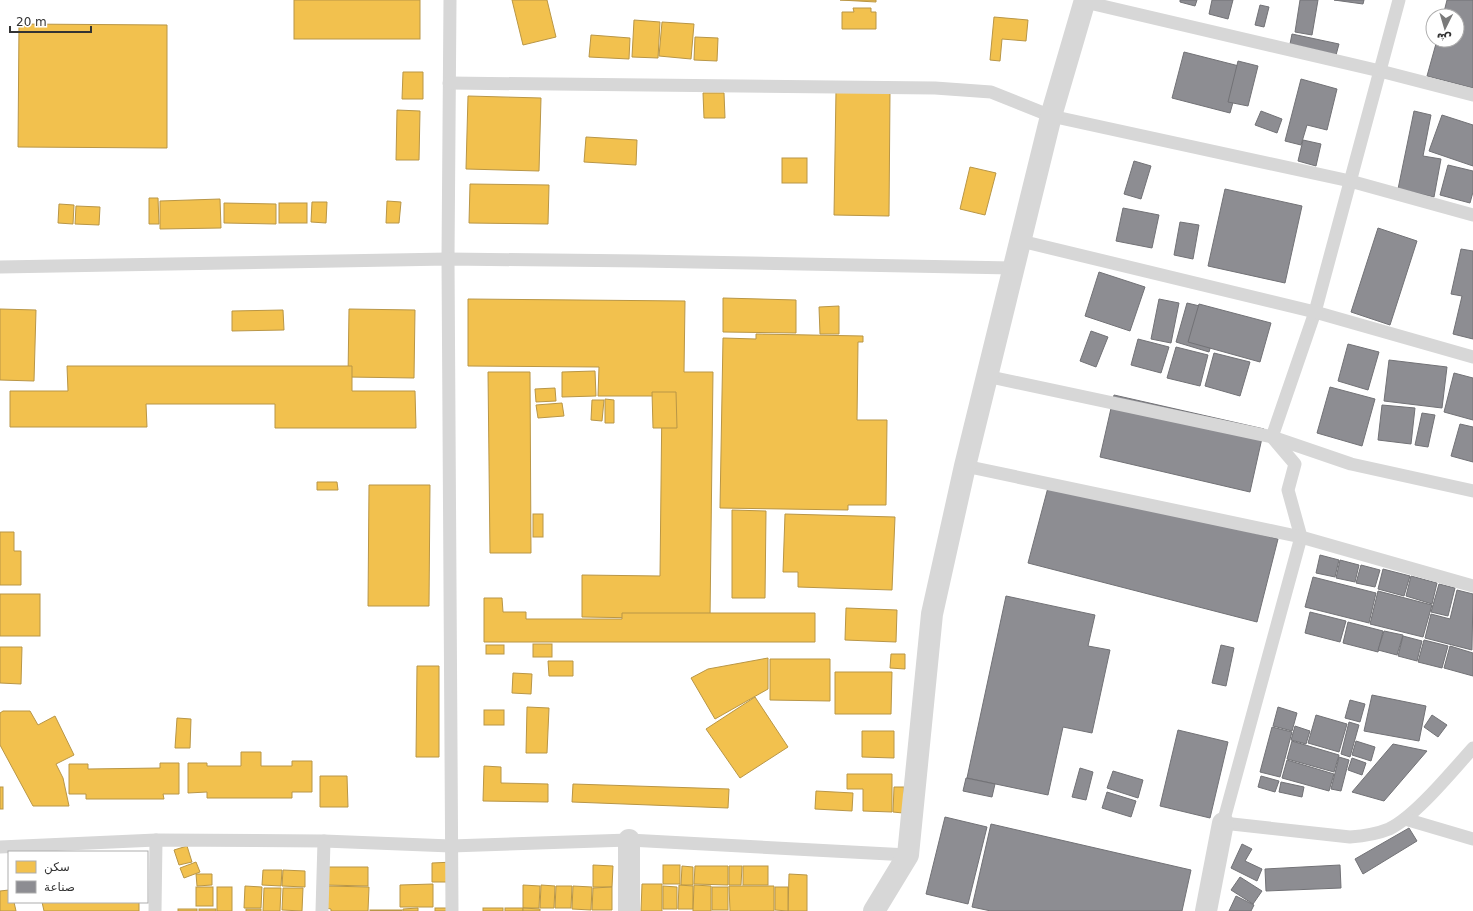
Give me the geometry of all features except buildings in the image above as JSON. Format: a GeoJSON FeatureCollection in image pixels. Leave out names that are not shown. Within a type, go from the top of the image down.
{"type":"FeatureCollection","features":[{"type":"Feature","properties":{"kind":"street"},"geometry":{"type":"LineString","coordinates":[[874,911],[908,855],[932,614],[986,376],[1021,241],[1050,116],[1085,1]]}},
{"type":"Feature","properties":{"kind":"street"},"geometry":{"type":"LineString","coordinates":[[1206,911],[1223,824]]}},
{"type":"Feature","properties":{"kind":"street"},"geometry":{"type":"LineString","coordinates":[[629,840],[629,911]]}},
{"type":"Feature","properties":{"kind":"lane"},"geometry":{"type":"LineString","coordinates":[[450,0],[448,259],[452,911]]}},
{"type":"Feature","properties":{"kind":"lane"},"geometry":{"type":"LineString","coordinates":[[1272,437],[1315,312],[1399,0]]}},
{"type":"Feature","properties":{"kind":"lane"},"geometry":{"type":"LineString","coordinates":[[1085,1],[1380,71],[1473,95]]}},
{"type":"Feature","properties":{"kind":"lane"},"geometry":{"type":"LineString","coordinates":[[449,83],[935,88],[990,92],[1050,116],[1350,181],[1473,215]]}},
{"type":"Feature","properties":{"kind":"lane"},"geometry":{"type":"LineString","coordinates":[[1021,241],[1315,312],[1473,357]]}},
{"type":"Feature","properties":{"kind":"lane"},"geometry":{"type":"LineString","coordinates":[[0,267],[448,259],[1013,268]]}},
{"type":"Feature","properties":{"kind":"lane"},"geometry":{"type":"LineString","coordinates":[[986,376],[1272,437],[1351,464],[1473,491]]}},
{"type":"Feature","properties":{"kind":"lane"},"geometry":{"type":"LineString","coordinates":[[1272,437],[1295,464],[1288,490],[1301,537],[1223,824],[1350,837],[1370,834],[1389,828],[1405,819],[1448,776],[1473,748]]}},
{"type":"Feature","properties":{"kind":"lane"},"geometry":{"type":"LineString","coordinates":[[965,466],[1301,537],[1473,586]]}},
{"type":"Feature","properties":{"kind":"lane"},"geometry":{"type":"LineString","coordinates":[[1405,819],[1473,839]]}},
{"type":"Feature","properties":{"kind":"lane"},"geometry":{"type":"LineString","coordinates":[[0,847],[156,840],[324,841],[451,846],[629,840],[908,855]]}},
{"type":"Feature","properties":{"kind":"lane"},"geometry":{"type":"LineString","coordinates":[[155,911],[156,840]]}},
{"type":"Feature","properties":{"kind":"lane"},"geometry":{"type":"LineString","coordinates":[[322,911],[324,841]]}}]}
